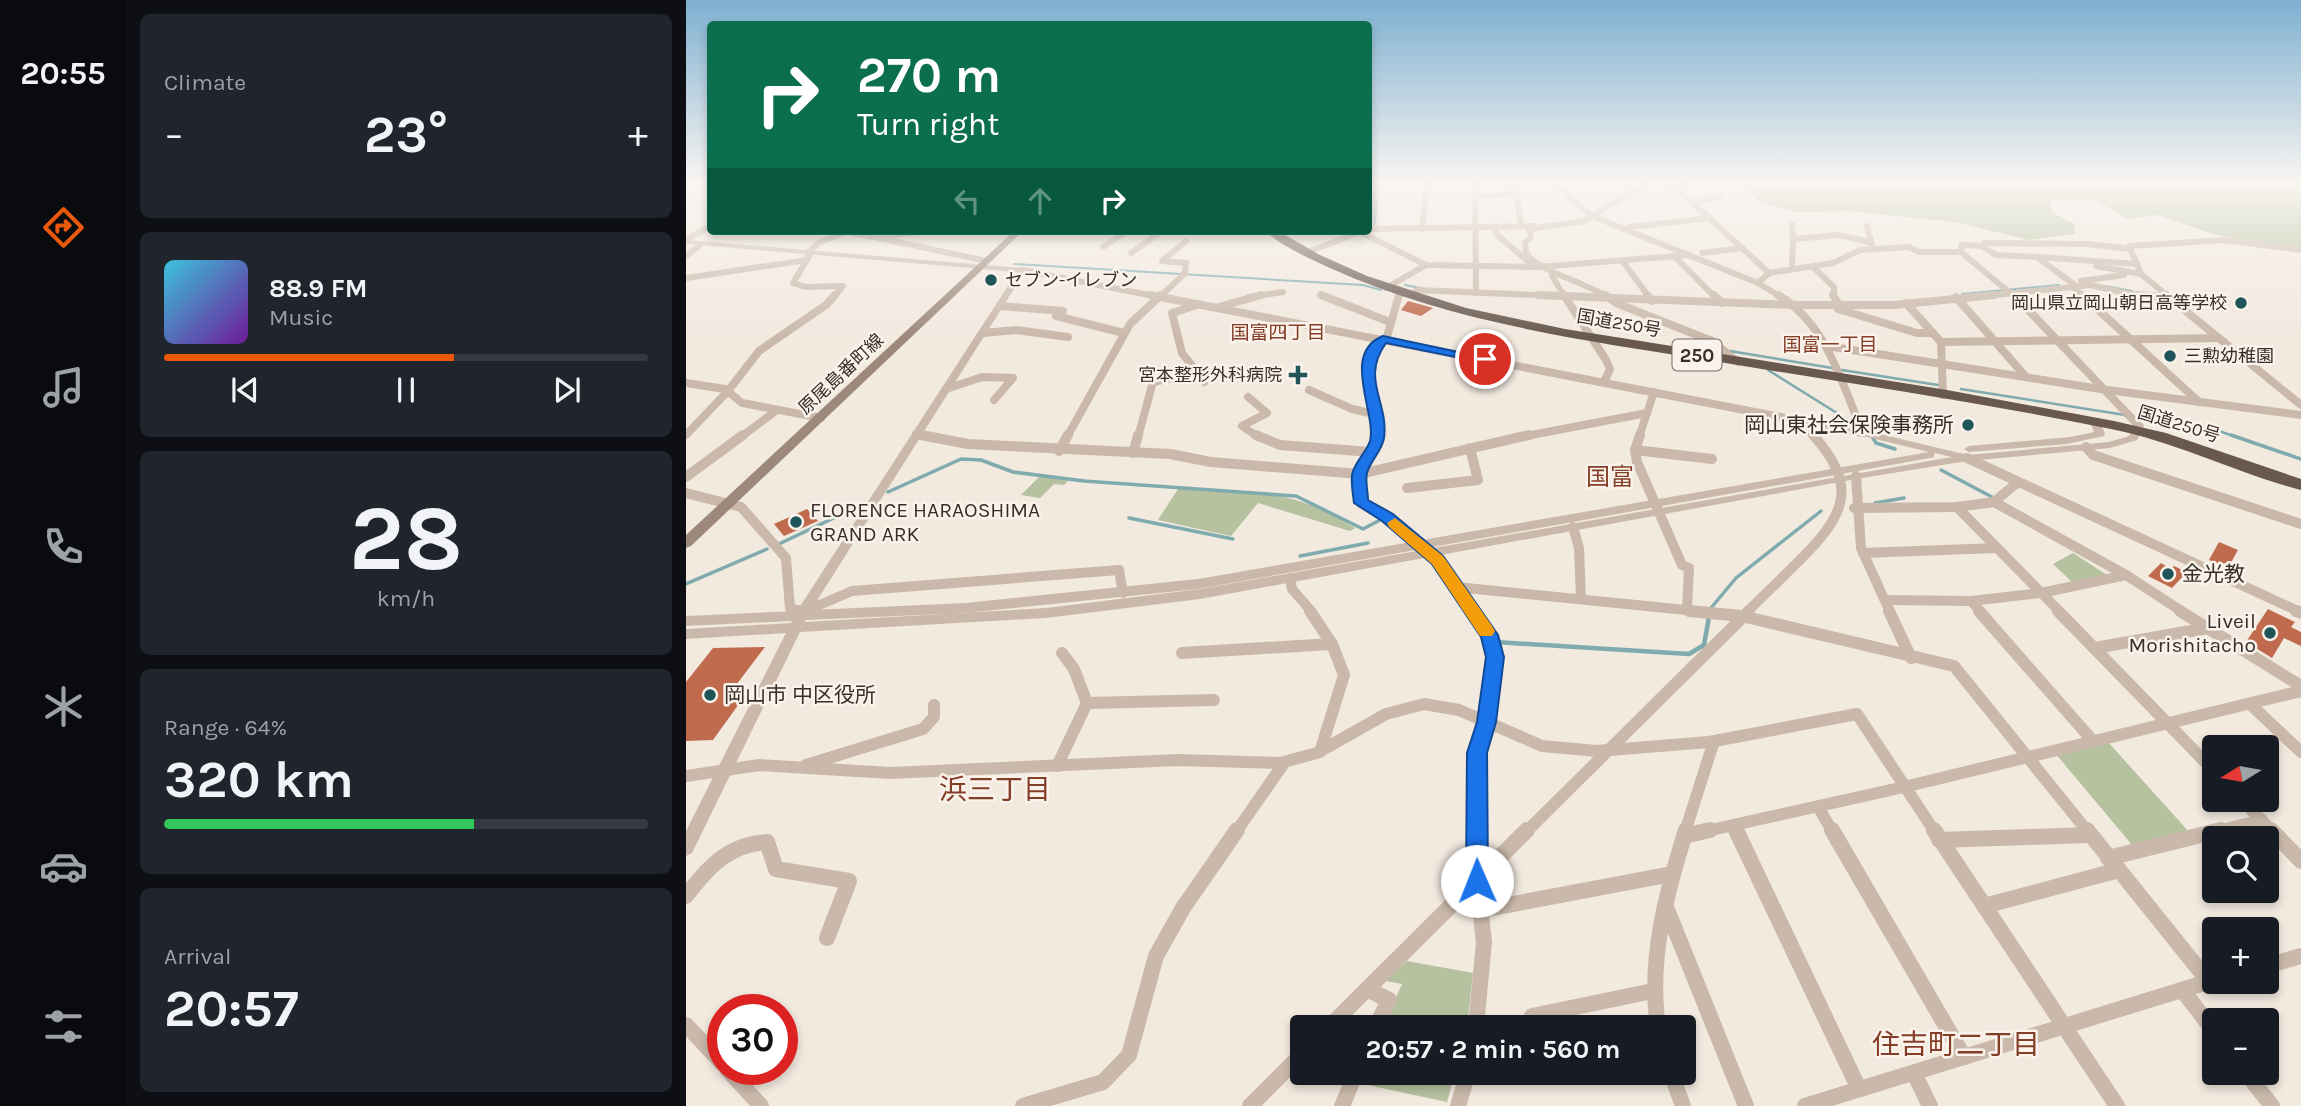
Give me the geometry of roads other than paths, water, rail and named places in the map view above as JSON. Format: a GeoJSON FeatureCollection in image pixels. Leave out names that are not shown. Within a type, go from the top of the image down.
{"type":"FeatureCollection","features":[{"type":"Feature","properties":{"kind":"highway","name":"国道250号"},"geometry":{"type":"LineString","coordinates":[[1279,236],[1400,291],[1481,315],[2136,428],[2301,482]]}},
{"type":"Feature","properties":{"kind":"highway","name":"国道250号"},"geometry":{"type":"LineString","coordinates":[[1286,236],[1308,251]]}},
{"type":"Feature","properties":{"kind":"highway","name":"国道250号"},"geometry":{"type":"LineString","coordinates":[[1943,393],[2136,428]]}},
{"type":"Feature","properties":{"kind":"main road","name":"原尾島番町線"},"geometry":{"type":"LineString","coordinates":[[686,543],[1014,236]]}},
{"type":"Feature","properties":{"kind":"street"},"geometry":{"type":"LineString","coordinates":[[686,435],[728,391],[759,351],[826,305],[843,286],[806,287],[793,283],[808,255],[820,242],[836,236]]}},
{"type":"Feature","properties":{"kind":"street"},"geometry":{"type":"LineString","coordinates":[[861,236],[984,264],[1219,307],[1951,452],[2301,613]]}},
{"type":"Feature","properties":{"kind":"street"},"geometry":{"type":"LineString","coordinates":[[871,239],[893,236]]}},
{"type":"Feature","properties":{"kind":"street"},"geometry":{"type":"LineString","coordinates":[[1103,247],[1120,236]]}},
{"type":"Feature","properties":{"kind":"street"},"geometry":{"type":"LineString","coordinates":[[1131,253],[1155,236]]}},
{"type":"Feature","properties":{"kind":"street"},"geometry":{"type":"LineString","coordinates":[[1308,251],[1348,236]]}},
{"type":"Feature","properties":{"kind":"street"},"geometry":{"type":"LineString","coordinates":[[1369,236],[1426,265],[1540,267],[1624,263],[1689,255]]}},
{"type":"Feature","properties":{"kind":"street"},"geometry":{"type":"LineString","coordinates":[[1476,236],[1476,292]]}},
{"type":"Feature","properties":{"kind":"street"},"geometry":{"type":"LineString","coordinates":[[1498,236],[1540,267],[1712,341],[1737,360]]}},
{"type":"Feature","properties":{"kind":"street"},"geometry":{"type":"LineString","coordinates":[[1531,236],[1525,243],[1527,254],[1540,267]]}},
{"type":"Feature","properties":{"kind":"street"},"geometry":{"type":"LineString","coordinates":[[1644,236],[1758,283],[1793,304],[1810,319],[1827,346],[1863,433]]}},
{"type":"Feature","properties":{"kind":"street"},"geometry":{"type":"LineString","coordinates":[[1728,236],[1769,273]]}},
{"type":"Feature","properties":{"kind":"street"},"geometry":{"type":"LineString","coordinates":[[1792,269],[1793,236]]}},
{"type":"Feature","properties":{"kind":"street"},"geometry":{"type":"LineString","coordinates":[[1793,239],[1832,236]]}},
{"type":"Feature","properties":{"kind":"street"},"geometry":{"type":"LineString","coordinates":[[1841,236],[1871,245],[1909,247],[1919,252],[1961,252],[2009,290],[2107,390],[2136,428]]}},
{"type":"Feature","properties":{"kind":"street"},"geometry":{"type":"LineString","coordinates":[[1869,236],[1871,245]]}},
{"type":"Feature","properties":{"kind":"street"},"geometry":{"type":"LineString","coordinates":[[2301,250],[2224,240],[2129,246],[2139,274],[2158,297],[2219,338],[2301,405]]}},
{"type":"Feature","properties":{"kind":"street"},"geometry":{"type":"LineString","coordinates":[[686,241],[808,255],[984,264]]}},
{"type":"Feature","properties":{"kind":"street"},"geometry":{"type":"LineString","coordinates":[[1059,451],[1124,333],[1184,274],[1186,263],[1162,261],[1186,242]]}},
{"type":"Feature","properties":{"kind":"street"},"geometry":{"type":"LineString","coordinates":[[1961,252],[1961,245],[1981,246],[1984,243],[2087,244],[2131,249]]}},
{"type":"Feature","properties":{"kind":"street"},"geometry":{"type":"LineString","coordinates":[[686,257],[701,244]]}},
{"type":"Feature","properties":{"kind":"street"},"geometry":{"type":"LineString","coordinates":[[2087,244],[2093,260]]}},
{"type":"Feature","properties":{"kind":"street"},"geometry":{"type":"LineString","coordinates":[[1758,283],[1769,273],[1813,267],[1871,245]]}},
{"type":"Feature","properties":{"kind":"street"},"geometry":{"type":"LineString","coordinates":[[1981,246],[1990,253],[2001,256],[2066,257],[2137,264]]}},
{"type":"Feature","properties":{"kind":"street"},"geometry":{"type":"LineString","coordinates":[[1702,253],[1742,248]]}},
{"type":"Feature","properties":{"kind":"street"},"geometry":{"type":"LineString","coordinates":[[686,278],[808,255]]}},
{"type":"Feature","properties":{"kind":"street"},"geometry":{"type":"LineString","coordinates":[[1675,257],[1721,302]]}},
{"type":"Feature","properties":{"kind":"street"},"geometry":{"type":"LineString","coordinates":[[2036,257],[2073,285],[2199,402]]}},
{"type":"Feature","properties":{"kind":"street"},"geometry":{"type":"LineString","coordinates":[[2066,257],[2139,274]]}},
{"type":"Feature","properties":{"kind":"street"},"geometry":{"type":"LineString","coordinates":[[1624,263],[1651,299]]}},
{"type":"Feature","properties":{"kind":"street"},"geometry":{"type":"LineString","coordinates":[[1426,265],[1400,291],[1384,340],[1368,364],[1377,431],[1371,452],[1360,474],[1361,503],[1387,517],[1424,548],[1456,587],[1489,635],[1495,657],[1487,722],[1477,753],[1477,881],[1481,910],[1483,975],[1478,1015]]}},
{"type":"Feature","properties":{"kind":"street"},"geometry":{"type":"LineString","coordinates":[[1813,267],[1834,287],[1833,294],[1837,304],[1917,333],[1933,333]]}},
{"type":"Feature","properties":{"kind":"street"},"geometry":{"type":"LineString","coordinates":[[686,848],[799,619],[1022,270]]}},
{"type":"Feature","properties":{"kind":"street"},"geometry":{"type":"LineString","coordinates":[[1400,291],[1793,304],[1906,303],[2073,285],[2139,274]]}},
{"type":"Feature","properties":{"kind":"street"},"geometry":{"type":"LineString","coordinates":[[1552,276],[1610,369],[1604,383]]}},
{"type":"Feature","properties":{"kind":"street"},"geometry":{"type":"LineString","coordinates":[[2073,285],[2099,286],[2158,297]]}},
{"type":"Feature","properties":{"kind":"street"},"geometry":{"type":"LineString","coordinates":[[1219,307],[1251,296],[1283,292]]}},
{"type":"Feature","properties":{"kind":"street"},"geometry":{"type":"LineString","coordinates":[[1321,295],[1390,322]]}},
{"type":"Feature","properties":{"kind":"street"},"geometry":{"type":"LineString","coordinates":[[1956,298],[2026,377]]}},
{"type":"Feature","properties":{"kind":"street"},"geometry":{"type":"LineString","coordinates":[[1906,303],[1941,342],[1943,393]]}},
{"type":"Feature","properties":{"kind":"street"},"geometry":{"type":"LineString","coordinates":[[1200,304],[1172,313],[1182,353],[1204,382]]}},
{"type":"Feature","properties":{"kind":"street"},"geometry":{"type":"LineString","coordinates":[[1000,306],[1063,312],[1056,316],[1124,333]]}},
{"type":"Feature","properties":{"kind":"street"},"geometry":{"type":"LineString","coordinates":[[983,333],[1016,330],[1068,337]]}},
{"type":"Feature","properties":{"kind":"street"},"geometry":{"type":"LineString","coordinates":[[1941,342],[2219,338]]}},
{"type":"Feature","properties":{"kind":"street"},"geometry":{"type":"LineString","coordinates":[[1827,346],[2107,390],[2301,415]]}},
{"type":"Feature","properties":{"kind":"street"},"geometry":{"type":"LineString","coordinates":[[1133,453],[1153,382],[1197,372]]}},
{"type":"Feature","properties":{"kind":"street"},"geometry":{"type":"LineString","coordinates":[[946,389],[982,377],[1013,378],[994,400]]}},
{"type":"Feature","properties":{"kind":"street"},"geometry":{"type":"LineString","coordinates":[[686,383],[728,391],[742,403],[821,418]]}},
{"type":"Feature","properties":{"kind":"street"},"geometry":{"type":"LineString","coordinates":[[1309,390],[1352,409],[1374,414]]}},
{"type":"Feature","properties":{"kind":"street"},"geometry":{"type":"LineString","coordinates":[[1654,392],[1635,450],[1637,462],[1682,565],[1689,568],[1687,609]]}},
{"type":"Feature","properties":{"kind":"street"},"geometry":{"type":"LineString","coordinates":[[1248,397],[1267,413],[1242,426],[1263,440],[1280,445],[1371,452]]}},
{"type":"Feature","properties":{"kind":"street"},"geometry":{"type":"LineString","coordinates":[[686,477],[777,410]]}},
{"type":"Feature","properties":{"kind":"street"},"geometry":{"type":"LineString","coordinates":[[916,435],[968,444],[1133,453],[1360,474],[1564,427],[1647,413]]}},
{"type":"Feature","properties":{"kind":"street"},"geometry":{"type":"LineString","coordinates":[[2067,440],[2100,434],[2095,421]]}},
{"type":"Feature","properties":{"kind":"street"},"geometry":{"type":"LineString","coordinates":[[1800,422],[1825,447],[1846,475],[1858,507],[1863,553],[1911,658]]}},
{"type":"Feature","properties":{"kind":"street"},"geometry":{"type":"LineString","coordinates":[[1846,475],[1951,452],[2113,437],[2136,428]]}},
{"type":"Feature","properties":{"kind":"street"},"geometry":{"type":"LineString","coordinates":[[686,621],[1046,613],[1200,594],[1290,578],[1424,548],[1846,475],[1967,458],[2120,443],[2133,438],[2136,428]]}},
{"type":"Feature","properties":{"kind":"street"},"geometry":{"type":"LineString","coordinates":[[2086,447],[2093,455],[2301,524]]}},
{"type":"Feature","properties":{"kind":"street"},"geometry":{"type":"LineString","coordinates":[[1407,488],[1478,480],[1470,448]]}},
{"type":"Feature","properties":{"kind":"street"},"geometry":{"type":"LineString","coordinates":[[1635,450],[1712,459]]}},
{"type":"Feature","properties":{"kind":"street"},"geometry":{"type":"LineString","coordinates":[[1341,1015],[1477,881],[1565,789],[1610,749],[1826,533],[1840,509],[1846,475]]}},
{"type":"Feature","properties":{"kind":"street"},"geometry":{"type":"LineString","coordinates":[[1840,509],[1958,507],[1994,502],[2018,482]]}},
{"type":"Feature","properties":{"kind":"street"},"geometry":{"type":"LineString","coordinates":[[686,493],[741,507],[786,558],[790,608],[799,619]]}},
{"type":"Feature","properties":{"kind":"street"},"geometry":{"type":"LineString","coordinates":[[1994,502],[2126,575],[2301,689]]}},
{"type":"Feature","properties":{"kind":"street"},"geometry":{"type":"LineString","coordinates":[[686,634],[799,619],[966,608],[1123,593],[1573,527],[1656,507]]}},
{"type":"Feature","properties":{"kind":"street"},"geometry":{"type":"LineString","coordinates":[[1958,507],[2202,758]]}},
{"type":"Feature","properties":{"kind":"street"},"geometry":{"type":"LineString","coordinates":[[1573,527],[1579,548],[1581,599]]}},
{"type":"Feature","properties":{"kind":"street"},"geometry":{"type":"LineString","coordinates":[[1863,553],[1996,548]]}},
{"type":"Feature","properties":{"kind":"street"},"geometry":{"type":"LineString","coordinates":[[799,619],[852,591],[1119,570],[1123,593]]}},
{"type":"Feature","properties":{"kind":"street"},"geometry":{"type":"LineString","coordinates":[[1886,600],[1971,601],[2041,593],[2126,575]]}},
{"type":"Feature","properties":{"kind":"street"},"geometry":{"type":"LineString","coordinates":[[1290,578],[1292,589],[1314,615],[1332,644],[1344,675],[1320,752]]}},
{"type":"Feature","properties":{"kind":"street"},"geometry":{"type":"LineString","coordinates":[[1456,587],[1742,616],[1954,666],[2108,858],[2202,969]]}},
{"type":"Feature","properties":{"kind":"street"},"geometry":{"type":"LineString","coordinates":[[1971,601],[2092,740]]}},
{"type":"Feature","properties":{"kind":"street"},"geometry":{"type":"LineString","coordinates":[[2095,648],[2208,628]]}},
{"type":"Feature","properties":{"kind":"street"},"geometry":{"type":"LineString","coordinates":[[1182,653],[1332,644]]}},
{"type":"Feature","properties":{"kind":"street"},"geometry":{"type":"LineString","coordinates":[[1057,766],[1087,702],[1074,669],[1062,657],[1062,653]]}},
{"type":"Feature","properties":{"kind":"street"},"geometry":{"type":"LineString","coordinates":[[1684,836],[2251,705],[2301,689]]}},
{"type":"Feature","properties":{"kind":"street"},"geometry":{"type":"LineString","coordinates":[[1087,702],[1214,700]]}},
{"type":"Feature","properties":{"kind":"street"},"geometry":{"type":"LineString","coordinates":[[686,776],[768,765],[888,773],[1182,760],[1239,765],[1284,763],[1320,752],[1392,712],[1419,704],[1439,704],[1487,722],[1517,737],[1558,749],[1666,749],[1713,744],[1857,714],[2116,1106]]}},
{"type":"Feature","properties":{"kind":"street"},"geometry":{"type":"LineString","coordinates":[[800,767],[923,729],[934,717],[934,705]]}},
{"type":"Feature","properties":{"kind":"street"},"geometry":{"type":"LineString","coordinates":[[2251,705],[2301,752]]}},
{"type":"Feature","properties":{"kind":"street"},"geometry":{"type":"LineString","coordinates":[[1654,1015],[1653,991],[1672,874],[1713,744]]}},
{"type":"Feature","properties":{"kind":"street"},"geometry":{"type":"LineString","coordinates":[[1023,1106],[1103,1082],[1129,1055],[1156,956],[1182,908],[1284,763]]}},
{"type":"Feature","properties":{"kind":"street"},"geometry":{"type":"LineString","coordinates":[[1818,807],[1964,1057]]}},
{"type":"Feature","properties":{"kind":"street"},"geometry":{"type":"LineString","coordinates":[[2254,812],[2301,861]]}},
{"type":"Feature","properties":{"kind":"street"},"geometry":{"type":"LineString","coordinates":[[2108,858],[2262,820]]}},
{"type":"Feature","properties":{"kind":"street"},"geometry":{"type":"LineString","coordinates":[[1734,826],[1859,1089]]}},
{"type":"Feature","properties":{"kind":"street"},"geometry":{"type":"LineString","coordinates":[[1939,840],[2090,835]]}},
{"type":"Feature","properties":{"kind":"street"},"geometry":{"type":"LineString","coordinates":[[686,896],[699,878],[737,845],[748,841],[767,842],[776,869],[849,881],[827,938]]}},
{"type":"Feature","properties":{"kind":"street"},"geometry":{"type":"LineString","coordinates":[[1983,906],[2119,870]]}},
{"type":"Feature","properties":{"kind":"street"},"geometry":{"type":"LineString","coordinates":[[1481,910],[1672,874]]}},
{"type":"Feature","properties":{"kind":"street"},"geometry":{"type":"LineString","coordinates":[[1666,907],[1746,1106]]}},
{"type":"Feature","properties":{"kind":"street"},"geometry":{"type":"LineString","coordinates":[[2279,962],[2301,956]]}},
{"type":"Feature","properties":{"kind":"street"},"geometry":{"type":"LineString","coordinates":[[1805,1106],[2202,985]]}},
{"type":"Feature","properties":{"kind":"street"},"geometry":{"type":"LineString","coordinates":[[1367,989],[1389,1000],[1382,1015]]}},
{"type":"Feature","properties":{"kind":"street"},"geometry":{"type":"LineString","coordinates":[[1537,1015],[1653,991]]}},
{"type":"Feature","properties":{"kind":"street"},"geometry":{"type":"LineString","coordinates":[[2183,992],[2202,1016]]}},
{"type":"Feature","properties":{"kind":"street"},"geometry":{"type":"LineString","coordinates":[[686,1025],[707,1048]]}},
{"type":"Feature","properties":{"kind":"street"},"geometry":{"type":"LineString","coordinates":[[1250,1106],[1290,1066]]}},
{"type":"Feature","properties":{"kind":"street"},"geometry":{"type":"LineString","coordinates":[[1914,1073],[1930,1106]]}},
{"type":"Feature","properties":{"kind":"street"},"geometry":{"type":"LineString","coordinates":[[742,1085],[761,1106]]}},
{"type":"Feature","properties":{"kind":"street"},"geometry":{"type":"LineString","coordinates":[[1342,1106],[1351,1085]]}},
{"type":"Feature","properties":{"kind":"street"},"geometry":{"type":"LineString","coordinates":[[1458,1106],[1464,1085]]}},
{"type":"Feature","properties":{"kind":"street"},"geometry":{"type":"LineString","coordinates":[[1675,1085],[1683,1106]]}},
{"type":"Feature","properties":{"kind":"street"},"geometry":{"type":"LineString","coordinates":[[2255,1085],[2272,1106]]}},
{"type":"Feature","properties":{"kind":"waterway"},"geometry":{"type":"LineString","coordinates":[[1014,264],[1363,285],[1381,290]]}},
{"type":"Feature","properties":{"kind":"waterway"},"geometry":{"type":"LineString","coordinates":[[1405,285],[1420,288]]}},
{"type":"Feature","properties":{"kind":"waterway"},"geometry":{"type":"LineString","coordinates":[[1962,294],[2059,285]]}},
{"type":"Feature","properties":{"kind":"waterway"},"geometry":{"type":"LineString","coordinates":[[2105,286],[2132,291]]}},
{"type":"Feature","properties":{"kind":"waterway"},"geometry":{"type":"LineString","coordinates":[[1730,351],[1832,368]]}},
{"type":"Feature","properties":{"kind":"waterway"},"geometry":{"type":"LineString","coordinates":[[1768,370],[1856,425]]}},
{"type":"Feature","properties":{"kind":"waterway"},"geometry":{"type":"LineString","coordinates":[[1842,370],[1938,385]]}},
{"type":"Feature","properties":{"kind":"waterway"},"geometry":{"type":"LineString","coordinates":[[1961,389],[2125,415]]}},
{"type":"Feature","properties":{"kind":"waterway"},"geometry":{"type":"LineString","coordinates":[[2139,417],[2216,430],[2236,437]]}},
{"type":"Feature","properties":{"kind":"waterway"},"geometry":{"type":"LineString","coordinates":[[2231,435],[2301,459]]}},
{"type":"Feature","properties":{"kind":"waterway"},"geometry":{"type":"LineString","coordinates":[[1873,438],[1876,443],[1895,449]]}},
{"type":"Feature","properties":{"kind":"waterway"},"geometry":{"type":"LineString","coordinates":[[888,492],[961,459],[981,460],[1013,472],[1084,481],[1296,496],[1363,529],[1382,519]]}},
{"type":"Feature","properties":{"kind":"waterway"},"geometry":{"type":"LineString","coordinates":[[1941,470],[1992,497]]}},
{"type":"Feature","properties":{"kind":"waterway"},"geometry":{"type":"LineString","coordinates":[[1875,503],[1904,498]]}},
{"type":"Feature","properties":{"kind":"waterway"},"geometry":{"type":"LineString","coordinates":[[779,544],[863,504]]}},
{"type":"Feature","properties":{"kind":"waterway"},"geometry":{"type":"LineString","coordinates":[[1711,608],[1736,578],[1821,511]]}},
{"type":"Feature","properties":{"kind":"waterway"},"geometry":{"type":"LineString","coordinates":[[1129,518],[1233,539]]}},
{"type":"Feature","properties":{"kind":"waterway"},"geometry":{"type":"LineString","coordinates":[[1300,556],[1368,543]]}},
{"type":"Feature","properties":{"kind":"waterway"},"geometry":{"type":"LineString","coordinates":[[686,584],[767,549]]}},
{"type":"Feature","properties":{"kind":"waterway"},"geometry":{"type":"LineString","coordinates":[[1495,642],[1689,654],[1704,645],[1709,617]]}},
{"type":"Feature","properties":{"kind":"place","name":"セブン-イレブン"},"geometry":{"type":"Point","coordinates":[991,280]}},
{"type":"Feature","properties":{"kind":"place","name":"岡山県立岡山朝日高等学校"},"geometry":{"type":"Point","coordinates":[2241,303]}},
{"type":"Feature","properties":{"kind":"place","name":"三勲幼稚園"},"geometry":{"type":"Point","coordinates":[2170,356]}},
{"type":"Feature","properties":{"kind":"place","name":"宮本整形外科病院"},"geometry":{"type":"Point","coordinates":[1298,375]}},
{"type":"Feature","properties":{"kind":"place","name":"岡山東社会保険事務所"},"geometry":{"type":"Point","coordinates":[1968,425]}},
{"type":"Feature","properties":{"kind":"place","name":"FLORENCE HARAOSHIMA GRAND ARK"},"geometry":{"type":"Point","coordinates":[796,522]}},
{"type":"Feature","properties":{"kind":"place","name":"金光教"},"geometry":{"type":"Point","coordinates":[2168,574]}},
{"type":"Feature","properties":{"kind":"place","name":"Liveil Morishitacho"},"geometry":{"type":"Point","coordinates":[2270,633]}},
{"type":"Feature","properties":{"kind":"place","name":"岡山市 中区役所"},"geometry":{"type":"Point","coordinates":[710,695]}},
{"type":"Feature","properties":{"kind":"district","name":"国富四丁目"},"geometry":{"type":"Point","coordinates":[1278,332]}},
{"type":"Feature","properties":{"kind":"district","name":"国富一丁目"},"geometry":{"type":"Point","coordinates":[1830,344]}},
{"type":"Feature","properties":{"kind":"district","name":"国富"},"geometry":{"type":"Point","coordinates":[1610,477]}},
{"type":"Feature","properties":{"kind":"district","name":"浜三丁目"},"geometry":{"type":"Point","coordinates":[995,789]}},
{"type":"Feature","properties":{"kind":"district","name":"住吉町二丁目"},"geometry":{"type":"Point","coordinates":[1956,1044]}}]}
